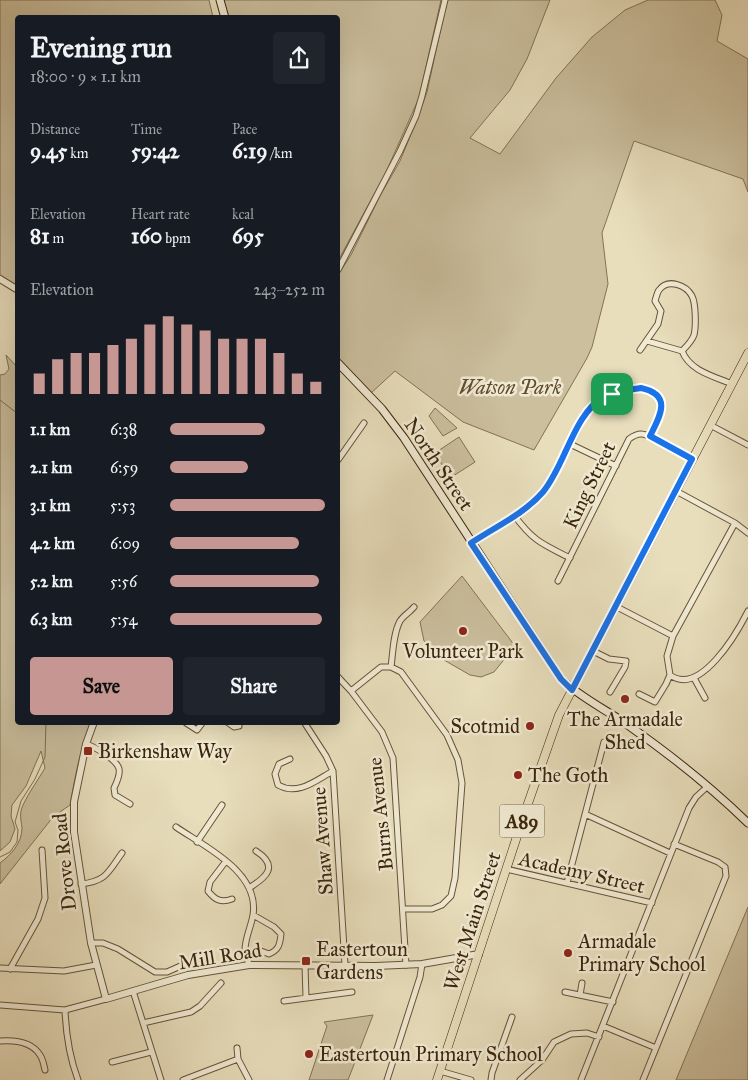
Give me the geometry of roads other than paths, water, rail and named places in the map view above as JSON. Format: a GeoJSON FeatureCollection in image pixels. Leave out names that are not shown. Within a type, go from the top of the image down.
{"type":"FeatureCollection","features":[{"type":"Feature","properties":{"kind":"main road"},"geometry":{"type":"LineString","coordinates":[[220,0],[223,15]]}},
{"type":"Feature","properties":{"kind":"main road","name":"A89"},"geometry":{"type":"LineString","coordinates":[[572,690],[748,353]]}},
{"type":"Feature","properties":{"kind":"main road","name":"North Street"},"geometry":{"type":"LineString","coordinates":[[340,365],[382,409],[404,438],[561,679],[572,690],[649,740],[708,786],[748,823]]}},
{"type":"Feature","properties":{"kind":"main road","name":"West Main Street"},"geometry":{"type":"LineString","coordinates":[[437,1080],[556,724],[572,690]]}},
{"type":"Feature","properties":{"kind":"street"},"geometry":{"type":"LineString","coordinates":[[340,266],[396,159],[416,116],[445,0]]}},
{"type":"Feature","properties":{"kind":"street"},"geometry":{"type":"LineString","coordinates":[[0,278],[15,288]]}},
{"type":"Feature","properties":{"kind":"street"},"geometry":{"type":"LineString","coordinates":[[640,350],[658,324],[660,311],[655,301],[658,291],[666,284],[677,284],[687,290],[693,298],[695,326],[693,337],[682,351]]}},
{"type":"Feature","properties":{"kind":"street"},"geometry":{"type":"LineString","coordinates":[[647,341],[682,351]]}},
{"type":"Feature","properties":{"kind":"street"},"geometry":{"type":"LineString","coordinates":[[682,351],[686,361],[696,368],[732,384]]}},
{"type":"Feature","properties":{"kind":"street"},"geometry":{"type":"LineString","coordinates":[[471,543],[533,502],[547,487],[586,413],[594,403],[612,394],[641,388],[657,394],[661,405],[661,414],[650,436],[692,459]]}},
{"type":"Feature","properties":{"kind":"street"},"geometry":{"type":"LineString","coordinates":[[340,457],[364,423]]}},
{"type":"Feature","properties":{"kind":"street"},"geometry":{"type":"LineString","coordinates":[[710,425],[748,445]]}},
{"type":"Feature","properties":{"kind":"street","name":"King Street"},"geometry":{"type":"LineString","coordinates":[[558,581],[629,438],[641,434],[650,436]]}},
{"type":"Feature","properties":{"kind":"street"},"geometry":{"type":"LineString","coordinates":[[570,444],[616,466]]}},
{"type":"Feature","properties":{"kind":"street"},"geometry":{"type":"LineString","coordinates":[[676,491],[735,523],[748,533]]}},
{"type":"Feature","properties":{"kind":"street"},"geometry":{"type":"LineString","coordinates":[[514,515],[526,532],[534,539],[570,558]]}},
{"type":"Feature","properties":{"kind":"street"},"geometry":{"type":"LineString","coordinates":[[639,694],[655,702],[666,684],[670,675],[667,656],[673,636],[735,523]]}},
{"type":"Feature","properties":{"kind":"street"},"geometry":{"type":"LineString","coordinates":[[391,667],[397,629],[401,619],[414,607]]}},
{"type":"Feature","properties":{"kind":"street"},"geometry":{"type":"LineString","coordinates":[[616,607],[673,636]]}},
{"type":"Feature","properties":{"kind":"street"},"geometry":{"type":"LineString","coordinates":[[670,675],[682,679],[694,678],[708,668],[732,639],[748,611]]}},
{"type":"Feature","properties":{"kind":"street"},"geometry":{"type":"LineString","coordinates":[[593,651],[613,660],[626,661],[625,667],[610,692]]}},
{"type":"Feature","properties":{"kind":"street"},"geometry":{"type":"LineString","coordinates":[[351,691],[381,667],[391,667],[401,672],[447,735],[458,760],[462,783],[455,878],[451,896],[442,905],[432,909],[404,910]]}},
{"type":"Feature","properties":{"kind":"street"},"geometry":{"type":"LineString","coordinates":[[694,678],[705,698]]}},
{"type":"Feature","properties":{"kind":"street","name":"Burns Avenue"},"geometry":{"type":"LineString","coordinates":[[340,679],[382,732],[393,758],[406,964]]}},
{"type":"Feature","properties":{"kind":"street","name":"Drove Road"},"geometry":{"type":"LineString","coordinates":[[93,725],[86,744],[74,802],[74,832],[91,943],[106,999]]}},
{"type":"Feature","properties":{"kind":"street"},"geometry":{"type":"LineString","coordinates":[[189,725],[197,730],[200,725]]}},
{"type":"Feature","properties":{"kind":"street"},"geometry":{"type":"LineString","coordinates":[[231,725],[234,727],[239,726]]}},
{"type":"Feature","properties":{"kind":"street","name":"Shaw Avenue"},"geometry":{"type":"LineString","coordinates":[[306,725],[326,756],[332,771],[345,965]]}},
{"type":"Feature","properties":{"kind":"street"},"geometry":{"type":"LineString","coordinates":[[567,883],[604,742]]}},
{"type":"Feature","properties":{"kind":"street"},"geometry":{"type":"LineString","coordinates":[[86,744],[116,761],[119,768],[119,777],[114,788],[115,794],[130,804]]}},
{"type":"Feature","properties":{"kind":"street"},"geometry":{"type":"LineString","coordinates":[[290,759],[279,764],[275,774],[278,785],[288,790],[303,787],[332,771]]}},
{"type":"Feature","properties":{"kind":"street"},"geometry":{"type":"LineString","coordinates":[[581,1080],[689,807],[696,797],[708,786]]}},
{"type":"Feature","properties":{"kind":"street"},"geometry":{"type":"LineString","coordinates":[[197,842],[222,804]]}},
{"type":"Feature","properties":{"kind":"street"},"geometry":{"type":"LineString","coordinates":[[585,814],[670,853]]}},
{"type":"Feature","properties":{"kind":"street"},"geometry":{"type":"LineString","coordinates":[[176,827],[226,861],[239,872],[249,888],[253,900],[253,915],[247,933],[245,949],[249,965]]}},
{"type":"Feature","properties":{"kind":"street"},"geometry":{"type":"LineString","coordinates":[[643,1080],[726,876],[725,867],[718,862],[674,844]]}},
{"type":"Feature","properties":{"kind":"street"},"geometry":{"type":"LineString","coordinates":[[10,969],[38,919],[45,898],[42,850]]}},
{"type":"Feature","properties":{"kind":"street"},"geometry":{"type":"LineString","coordinates":[[249,888],[262,880],[268,870],[268,862],[256,851]]}},
{"type":"Feature","properties":{"kind":"street"},"geometry":{"type":"LineString","coordinates":[[81,884],[95,882],[104,878],[122,853]]}},
{"type":"Feature","properties":{"kind":"street"},"geometry":{"type":"LineString","coordinates":[[226,861],[210,882],[208,891],[212,897],[219,901],[225,902],[232,899]]}},
{"type":"Feature","properties":{"kind":"street","name":"Academy Street"},"geometry":{"type":"LineString","coordinates":[[506,870],[652,903]]}},
{"type":"Feature","properties":{"kind":"street"},"geometry":{"type":"LineString","coordinates":[[253,915],[274,927],[281,934],[280,943],[276,951],[269,954],[261,951]]}},
{"type":"Feature","properties":{"kind":"street"},"geometry":{"type":"LineString","coordinates":[[91,943],[103,943],[118,949],[155,972],[167,972],[203,956]]}},
{"type":"Feature","properties":{"kind":"street","name":"Mill Road"},"geometry":{"type":"LineString","coordinates":[[0,1005],[65,1010],[188,976],[249,965],[376,966],[422,964],[479,954]]}},
{"type":"Feature","properties":{"kind":"street"},"geometry":{"type":"LineString","coordinates":[[387,1080],[420,978],[422,964]]}},
{"type":"Feature","properties":{"kind":"street"},"geometry":{"type":"LineString","coordinates":[[0,968],[64,971],[96,965]]}},
{"type":"Feature","properties":{"kind":"street"},"geometry":{"type":"LineString","coordinates":[[305,965],[306,998]]}},
{"type":"Feature","properties":{"kind":"street"},"geometry":{"type":"LineString","coordinates":[[143,1023],[191,1012],[200,1006],[220,983]]}},
{"type":"Feature","properties":{"kind":"street"},"geometry":{"type":"LineString","coordinates":[[580,996],[582,984]]}},
{"type":"Feature","properties":{"kind":"street"},"geometry":{"type":"LineString","coordinates":[[133,991],[162,1080]]}},
{"type":"Feature","properties":{"kind":"street"},"geometry":{"type":"LineString","coordinates":[[284,1001],[352,992]]}},
{"type":"Feature","properties":{"kind":"street"},"geometry":{"type":"LineString","coordinates":[[565,992],[613,1002]]}},
{"type":"Feature","properties":{"kind":"street"},"geometry":{"type":"LineString","coordinates":[[65,1010],[66,1035],[71,1061],[78,1080]]}},
{"type":"Feature","properties":{"kind":"street"},"geometry":{"type":"LineString","coordinates":[[491,1080],[512,1017]]}},
{"type":"Feature","properties":{"kind":"street"},"geometry":{"type":"LineString","coordinates":[[603,1026],[656,1048]]}},
{"type":"Feature","properties":{"kind":"street"},"geometry":{"type":"LineString","coordinates":[[520,1080],[542,1060],[554,1042],[570,1034],[587,1033],[599,1037]]}},
{"type":"Feature","properties":{"kind":"street"},"geometry":{"type":"LineString","coordinates":[[0,1041],[18,1042],[33,1047],[41,1056],[45,1070]]}},
{"type":"Feature","properties":{"kind":"street"},"geometry":{"type":"LineString","coordinates":[[237,1048],[238,1059],[249,1080]]}},
{"type":"Feature","properties":{"kind":"street"},"geometry":{"type":"LineString","coordinates":[[112,1062],[152,1052]]}},
{"type":"Feature","properties":{"kind":"street"},"geometry":{"type":"LineString","coordinates":[[183,1080],[196,1078],[238,1059]]}},
{"type":"Feature","properties":{"kind":"street"},"geometry":{"type":"LineString","coordinates":[[440,1071],[471,1080]]}},
{"type":"Feature","properties":{"kind":"waterway"},"geometry":{"type":"LineString","coordinates":[[0,400],[15,412]]}},
{"type":"Feature","properties":{"kind":"waterway"},"geometry":{"type":"LineString","coordinates":[[0,857],[10,852],[17,842],[18,830],[15,822],[21,801],[35,779],[45,757],[46,725]]}},
{"type":"Feature","properties":{"kind":"place","name":"Volunteer Park"},"geometry":{"type":"Point","coordinates":[463,631]}},
{"type":"Feature","properties":{"kind":"place","name":"The Armadale Shed"},"geometry":{"type":"Point","coordinates":[625,699]}},
{"type":"Feature","properties":{"kind":"place","name":"Scotmid"},"geometry":{"type":"Point","coordinates":[530,726]}},
{"type":"Feature","properties":{"kind":"place","name":"Birkenshaw Way"},"geometry":{"type":"Point","coordinates":[88,751]}},
{"type":"Feature","properties":{"kind":"place","name":"The Goth"},"geometry":{"type":"Point","coordinates":[518,775]}},
{"type":"Feature","properties":{"kind":"place","name":"Armadale Primary School"},"geometry":{"type":"Point","coordinates":[568,953]}},
{"type":"Feature","properties":{"kind":"place","name":"Eastertoun Gardens"},"geometry":{"type":"Point","coordinates":[306,961]}},
{"type":"Feature","properties":{"kind":"place","name":"Eastertoun Primary School"},"geometry":{"type":"Point","coordinates":[309,1054]}},
{"type":"Feature","properties":{"kind":"park label","name":"Watson Park"},"geometry":{"type":"Point","coordinates":[510,387]}}]}
